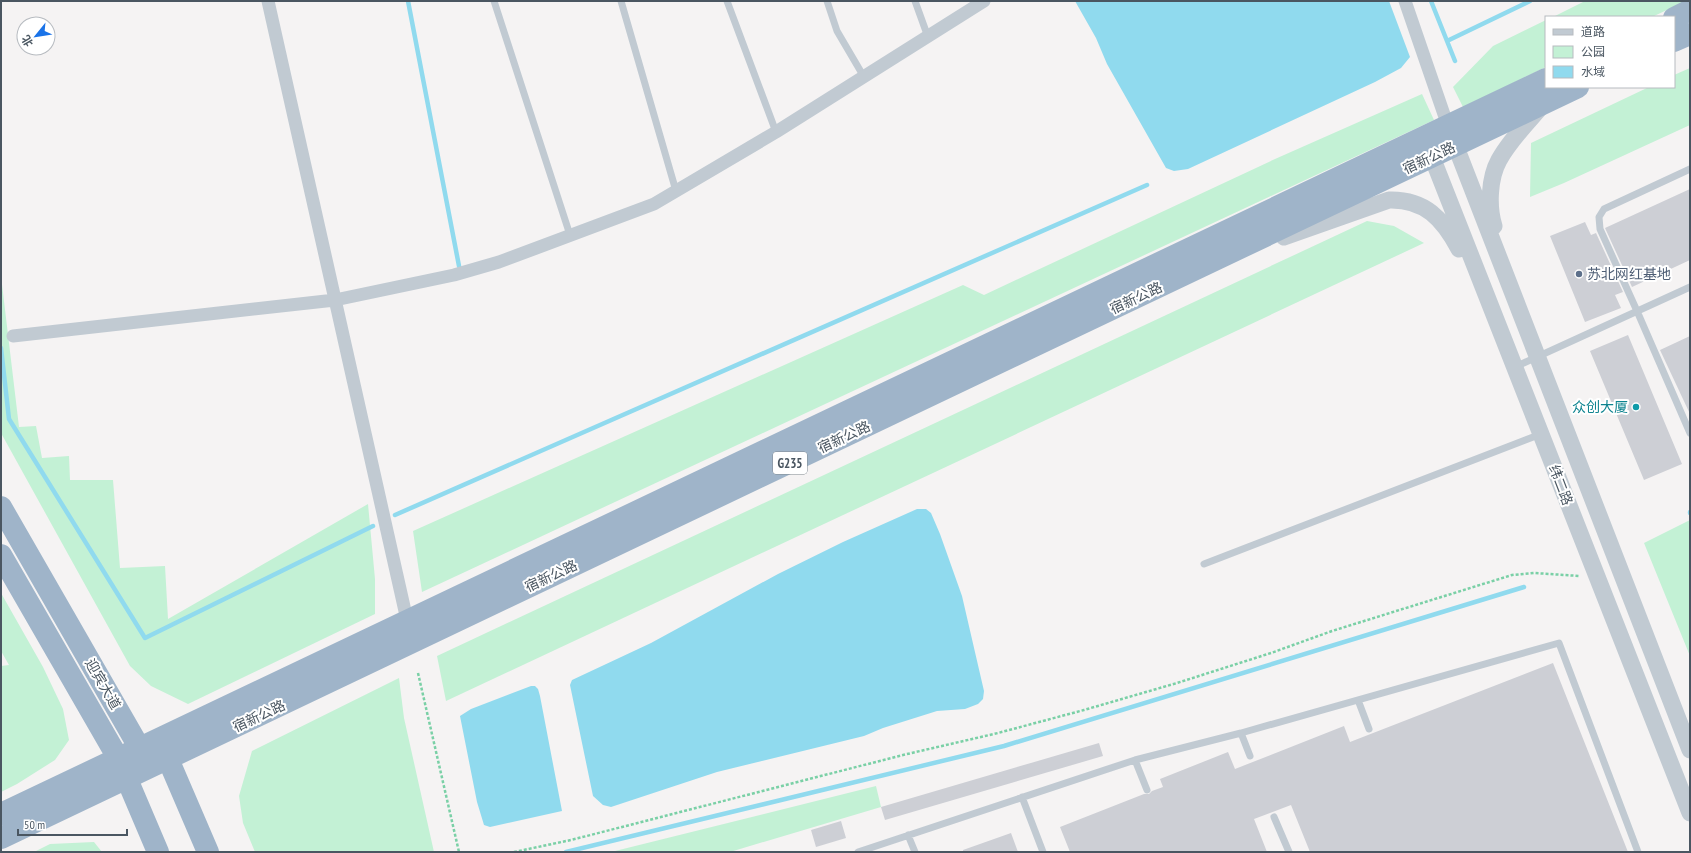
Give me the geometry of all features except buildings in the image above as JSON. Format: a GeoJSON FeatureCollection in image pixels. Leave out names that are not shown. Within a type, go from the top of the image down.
{"type":"FeatureCollection","features":[{"type":"Feature","properties":{"kind":"highway"},"geometry":{"type":"LineString","coordinates":[[1675,18],[1690,10]]}},
{"type":"Feature","properties":{"kind":"highway"},"geometry":{"type":"LineString","coordinates":[[1675,41],[1690,34]]}},
{"type":"Feature","properties":{"kind":"highway","name":"宿新公路"},"geometry":{"type":"LineString","coordinates":[[1,838],[128,779],[1432,156],[1452,136],[1545,80]]}},
{"type":"Feature","properties":{"kind":"highway","name":"宿新公路"},"geometry":{"type":"LineString","coordinates":[[1,814],[407,620],[1452,136],[1545,103],[1576,88]]}},
{"type":"Feature","properties":{"kind":"highway","name":"迎宾大道"},"geometry":{"type":"LineString","coordinates":[[1,507],[139,747]]}},
{"type":"Feature","properties":{"kind":"highway","name":"迎宾大道"},"geometry":{"type":"LineString","coordinates":[[1,555],[118,758],[158,852]]}},
{"type":"Feature","properties":{"kind":"highway"},"geometry":{"type":"LineString","coordinates":[[139,747],[168,759],[208,852]]}},
{"type":"Feature","properties":{"kind":"street"},"geometry":{"type":"LineString","coordinates":[[268,1],[407,620]]}},
{"type":"Feature","properties":{"kind":"street"},"geometry":{"type":"LineString","coordinates":[[13,336],[335,300],[454,275],[499,262],[654,204],[776,132],[984,1]]}},
{"type":"Feature","properties":{"kind":"street"},"geometry":{"type":"LineString","coordinates":[[1405,1],[1452,136]]}},
{"type":"Feature","properties":{"kind":"street"},"geometry":{"type":"LineString","coordinates":[[1524,322],[1492,220],[1491,196],[1498,160],[1517,134],[1545,103]]}},
{"type":"Feature","properties":{"kind":"street","name":"纬二路"},"geometry":{"type":"LineString","coordinates":[[1452,136],[1690,750]]}},
{"type":"Feature","properties":{"kind":"street","name":"纬二路"},"geometry":{"type":"LineString","coordinates":[[1432,156],[1690,814]]}},
{"type":"Feature","properties":{"kind":"street"},"geometry":{"type":"LineString","coordinates":[[1168,283],[1361,209],[1389,200],[1404,200],[1426,209],[1436,216],[1448,230],[1489,302]]}},
{"type":"Feature","properties":{"kind":"lane"},"geometry":{"type":"LineString","coordinates":[[494,1],[570,235]]}},
{"type":"Feature","properties":{"kind":"lane"},"geometry":{"type":"LineString","coordinates":[[621,1],[676,191]]}},
{"type":"Feature","properties":{"kind":"lane"},"geometry":{"type":"LineString","coordinates":[[727,1],[776,132]]}},
{"type":"Feature","properties":{"kind":"lane"},"geometry":{"type":"LineString","coordinates":[[827,1],[837,31],[864,76]]}},
{"type":"Feature","properties":{"kind":"lane"},"geometry":{"type":"LineString","coordinates":[[915,1],[928,36]]}},
{"type":"Feature","properties":{"kind":"lane"},"geometry":{"type":"LineString","coordinates":[[1690,169],[1604,209],[1600,217],[1600,229],[1690,433]]}},
{"type":"Feature","properties":{"kind":"lane"},"geometry":{"type":"LineString","coordinates":[[1515,367],[1690,287]]}},
{"type":"Feature","properties":{"kind":"lane"},"geometry":{"type":"LineString","coordinates":[[1204,564],[1542,434]]}},
{"type":"Feature","properties":{"kind":"lane"},"geometry":{"type":"LineString","coordinates":[[858,852],[1135,760],[1241,733],[1559,643],[1638,852]]}},
{"type":"Feature","properties":{"kind":"lane"},"geometry":{"type":"LineString","coordinates":[[1358,700],[1369,729]]}},
{"type":"Feature","properties":{"kind":"lane"},"geometry":{"type":"LineString","coordinates":[[1241,733],[1250,756]]}},
{"type":"Feature","properties":{"kind":"lane"},"geometry":{"type":"LineString","coordinates":[[1135,760],[1147,790]]}},
{"type":"Feature","properties":{"kind":"lane"},"geometry":{"type":"LineString","coordinates":[[1022,797],[1043,852]]}},
{"type":"Feature","properties":{"kind":"lane"},"geometry":{"type":"LineString","coordinates":[[1274,817],[1288,852]]}},
{"type":"Feature","properties":{"kind":"lane"},"geometry":{"type":"LineString","coordinates":[[908,835],[915,852]]}},
{"type":"Feature","properties":{"kind":"path"},"geometry":{"type":"LineString","coordinates":[[514,852],[571,840],[1070,714],[1178,683],[1271,653],[1332,631],[1512,576],[1534,573],[1597,576]]}},
{"type":"Feature","properties":{"kind":"path"},"geometry":{"type":"LineString","coordinates":[[418,673],[459,852]]}},
{"type":"Feature","properties":{"kind":"green space"},"geometry":{"type":"Polygon","coordinates":[[[1585,1],[1686,1],[1654,16],[1555,16],[1585,1]]]}},
{"type":"Feature","properties":{"kind":"green space"},"geometry":{"type":"Polygon","coordinates":[[[1545,20],[1545,67],[1463,107],[1453,87],[1493,46],[1545,20]]]}},
{"type":"Feature","properties":{"kind":"green space"},"geometry":{"type":"Polygon","coordinates":[[[1690,68],[1690,125],[1530,197],[1531,143],[1647,88],[1675,88],[1675,75],[1690,68]]]}},
{"type":"Feature","properties":{"kind":"green space"},"geometry":{"type":"Polygon","coordinates":[[[1422,94],[1434,120],[422,592],[413,531],[963,285],[984,295],[1275,159],[1422,94]]]}},
{"type":"Feature","properties":{"kind":"green space"},"geometry":{"type":"Polygon","coordinates":[[[1367,221],[1394,226],[1424,243],[446,701],[437,656],[1367,221]]]}},
{"type":"Feature","properties":{"kind":"green space"},"geometry":{"type":"Polygon","coordinates":[[[1,276],[19,427],[36,426],[42,458],[69,456],[70,480],[113,480],[120,568],[165,566],[168,619],[368,504],[375,579],[375,614],[188,704],[151,686],[130,666],[1,433],[1,276]]]}},
{"type":"Feature","properties":{"kind":"green space"},"geometry":{"type":"Polygon","coordinates":[[[1690,520],[1690,656],[1644,543],[1690,520]]]}},
{"type":"Feature","properties":{"kind":"green space"},"geometry":{"type":"Polygon","coordinates":[[[1,593],[43,667],[63,709],[69,740],[55,760],[17,784],[1,792],[1,666],[9,665],[1,651],[1,593]]]}},
{"type":"Feature","properties":{"kind":"green space"},"geometry":{"type":"Polygon","coordinates":[[[399,678],[404,718],[434,852],[255,852],[243,823],[239,796],[252,751],[399,678]]]}},
{"type":"Feature","properties":{"kind":"green space"},"geometry":{"type":"Polygon","coordinates":[[[876,786],[881,807],[730,852],[611,852],[876,786]]]}},
{"type":"Feature","properties":{"kind":"green space"},"geometry":{"type":"Polygon","coordinates":[[[94,842],[102,852],[34,852],[50,844],[94,842]]]}},
{"type":"Feature","properties":{"kind":"water"},"geometry":{"type":"Polygon","coordinates":[[[1075,1],[1389,1],[1410,57],[1401,68],[1375,82],[1188,169],[1174,171],[1166,168],[1107,64],[1096,38],[1075,1]]]}},
{"type":"Feature","properties":{"kind":"water"},"geometry":{"type":"Polygon","coordinates":[[[917,509],[926,509],[931,513],[962,596],[984,691],[983,699],[978,704],[965,709],[937,711],[883,728],[864,736],[717,772],[611,807],[603,805],[593,796],[570,685],[572,680],[651,643],[778,574],[843,542],[917,509]]]}},
{"type":"Feature","properties":{"kind":"water"},"geometry":{"type":"Polygon","coordinates":[[[531,686],[535,686],[538,689],[540,696],[562,811],[490,827],[484,825],[477,802],[460,716],[471,709],[531,686]]]}},
{"type":"Feature","properties":{"kind":"waterway"},"geometry":{"type":"LineString","coordinates":[[408,1],[459,266]]}},
{"type":"Feature","properties":{"kind":"waterway"},"geometry":{"type":"LineString","coordinates":[[1431,1],[1455,61]]}},
{"type":"Feature","properties":{"kind":"waterway"},"geometry":{"type":"LineString","coordinates":[[1447,41],[1530,1]]}},
{"type":"Feature","properties":{"kind":"waterway"},"geometry":{"type":"LineString","coordinates":[[395,515],[1147,185]]}},
{"type":"Feature","properties":{"kind":"waterway"},"geometry":{"type":"LineString","coordinates":[[1,348],[9,419],[145,638],[373,526]]}},
{"type":"Feature","properties":{"kind":"waterway"},"geometry":{"type":"LineString","coordinates":[[566,852],[1004,746],[1524,587]]}},
{"type":"Feature","properties":{"kind":"place","name":"苏北网红基地"},"geometry":{"type":"Point","coordinates":[1579,274]}},
{"type":"Feature","properties":{"kind":"place","name":"众创大厦"},"geometry":{"type":"Point","coordinates":[1636,407]}}]}
